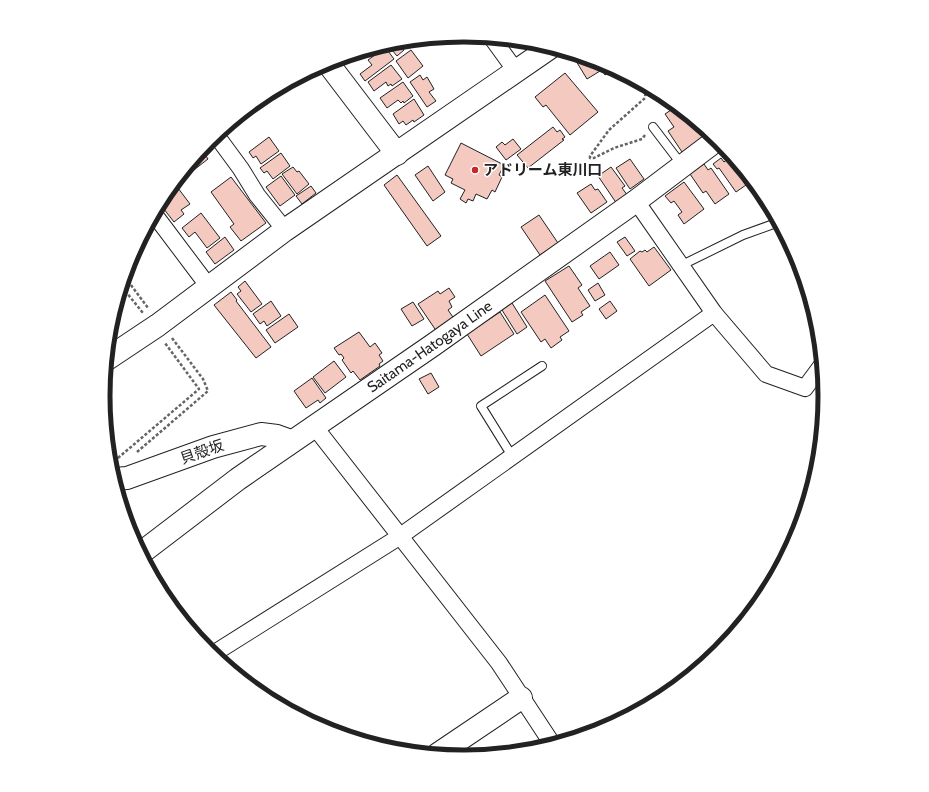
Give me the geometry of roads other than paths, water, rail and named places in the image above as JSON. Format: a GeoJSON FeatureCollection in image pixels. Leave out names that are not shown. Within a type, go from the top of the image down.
{"type":"FeatureCollection","features":[{"type":"Feature","properties":{"kind":"main road"},"geometry":{"type":"LineString","coordinates":[[113,355],[133,343],[285,230],[545,51]]}},
{"type":"Feature","properties":{"kind":"main road"},"geometry":{"type":"LineString","coordinates":[[332,68],[397,154]]}},
{"type":"Feature","properties":{"kind":"main road","name":"Saitama-Hatogaya Line"},"geometry":{"type":"LineString","coordinates":[[145,550],[291,441],[433,345],[636,201],[712,143]]}},
{"type":"Feature","properties":{"kind":"main road","name":"貝殻坂"},"geometry":{"type":"LineString","coordinates":[[119,473],[127,478],[213,447],[261,434],[277,436],[291,441]]}},
{"type":"Feature","properties":{"kind":"main road"},"geometry":{"type":"LineString","coordinates":[[445,749],[521,698]]}},
{"type":"Feature","properties":{"kind":"street"},"geometry":{"type":"LineString","coordinates":[[496,44],[516,71]]}},
{"type":"Feature","properties":{"kind":"street"},"geometry":{"type":"LineString","coordinates":[[220,140],[241,168],[257,195],[285,230]]}},
{"type":"Feature","properties":{"kind":"street"},"geometry":{"type":"LineString","coordinates":[[636,201],[714,313],[766,374],[805,388],[818,371]]}},
{"type":"Feature","properties":{"kind":"street"},"geometry":{"type":"LineString","coordinates":[[158,219],[209,287]]}},
{"type":"Feature","properties":{"kind":"street"},"geometry":{"type":"LineString","coordinates":[[219,650],[400,537],[714,313]]}},
{"type":"Feature","properties":{"kind":"street"},"geometry":{"type":"LineString","coordinates":[[314,426],[499,663],[549,740]]}},
{"type":"Feature","properties":{"kind":"lane"},"geometry":{"type":"LineString","coordinates":[[652,127],[682,166]]}},
{"type":"Feature","properties":{"kind":"lane"},"geometry":{"type":"LineString","coordinates":[[680,266],[743,235],[774,224]]}},
{"type":"Feature","properties":{"kind":"lane"},"geometry":{"type":"LineString","coordinates":[[512,456],[481,406],[542,366]]}},
{"type":"Feature","properties":{"kind":"place","name":"アドリーム東川口"},"geometry":{"type":"Point","coordinates":[475,170]}}]}
